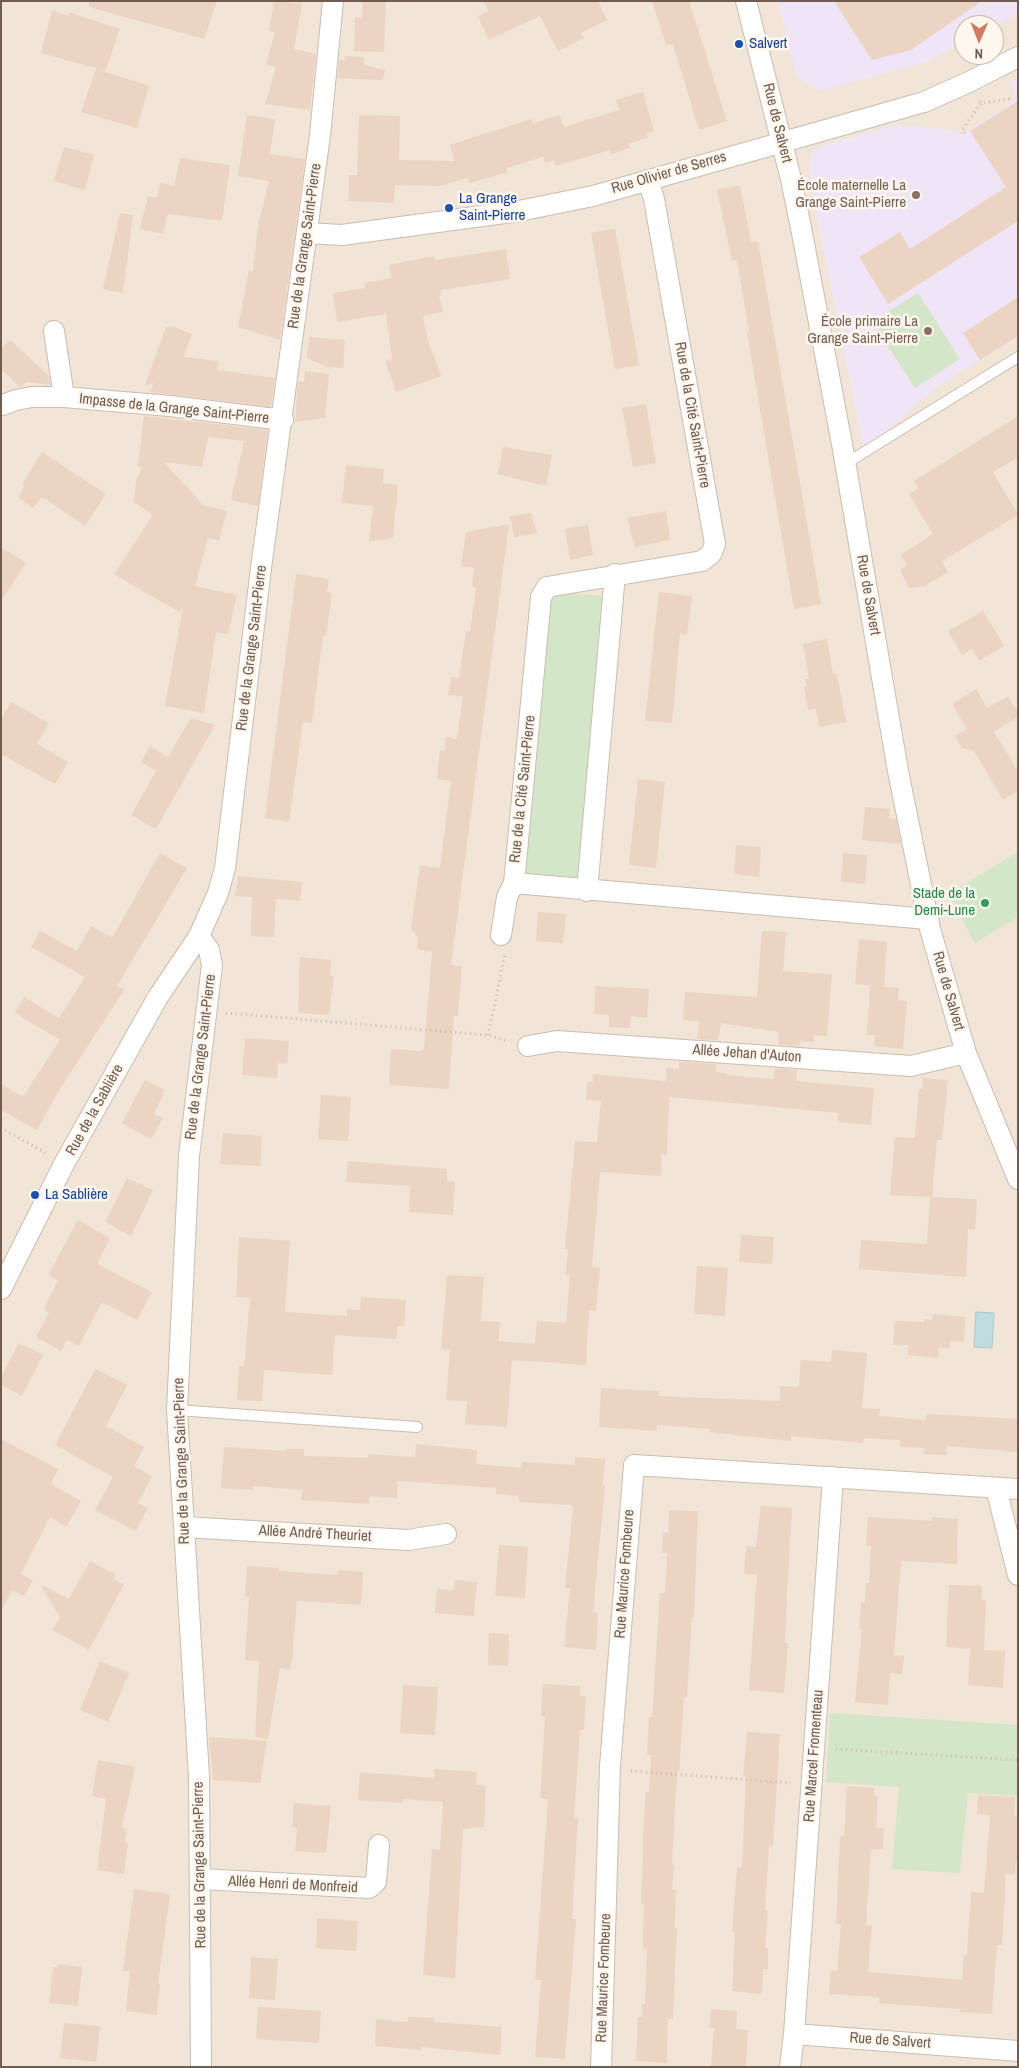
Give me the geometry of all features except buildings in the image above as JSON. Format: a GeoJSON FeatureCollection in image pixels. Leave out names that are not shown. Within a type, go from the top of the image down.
{"type":"FeatureCollection","features":[{"type":"Feature","properties":{"kind":"street","name":"Rue de la Grange Saint-Pierre"},"geometry":{"type":"LineString","coordinates":[[204,2066],[199,1778],[177,1410],[189,1156],[208,1011],[212,957],[199,936],[218,893],[229,849],[260,578],[283,420],[320,135],[333,1]]}},
{"type":"Feature","properties":{"kind":"street","name":"Rue de Salvert"},"geometry":{"type":"LineString","coordinates":[[746,1],[782,141],[810,270],[898,771],[928,919],[966,1053],[1018,1179]]}},
{"type":"Feature","properties":{"kind":"street","name":"Rue Olivier de Serres"},"geometry":{"type":"LineString","coordinates":[[307,233],[342,235],[519,211],[593,196],[924,102],[1018,57]]}},
{"type":"Feature","properties":{"kind":"street","name":"Rue de la Cité Saint-Pierre"},"geometry":{"type":"LineString","coordinates":[[501,935],[507,897],[514,883],[542,597],[547,587],[702,560],[711,554],[715,544],[654,200],[648,180]]}},
{"type":"Feature","properties":{"kind":"street","name":"Impasse de la Grange Saint-Pierre"},"geometry":{"type":"LineString","coordinates":[[54,331],[64,398]]}},
{"type":"Feature","properties":{"kind":"street","name":"Impasse de la Grange Saint-Pierre"},"geometry":{"type":"LineString","coordinates":[[4,405],[16,400],[32,397],[64,398],[170,406],[283,420]]}},
{"type":"Feature","properties":{"kind":"street"},"geometry":{"type":"LineString","coordinates":[[588,891],[616,574]]}},
{"type":"Feature","properties":{"kind":"street","name":"Rue de la Cité Saint-Pierre"},"geometry":{"type":"LineString","coordinates":[[514,883],[588,891],[928,919]]}},
{"type":"Feature","properties":{"kind":"street","name":"Rue de la Sablière"},"geometry":{"type":"LineString","coordinates":[[1,1289],[8,1260],[158,997],[199,936]]}},
{"type":"Feature","properties":{"kind":"street","name":"Allée Jehan d'Auton"},"geometry":{"type":"LineString","coordinates":[[528,1046],[557,1041],[912,1066],[966,1053]]}},
{"type":"Feature","properties":{"kind":"street","name":"Rue Maurice Fombeure"},"geometry":{"type":"LineString","coordinates":[[601,2067],[610,1766],[634,1465],[1018,1489]]}},
{"type":"Feature","properties":{"kind":"street","name":"Rue Marcel Fromenteau"},"geometry":{"type":"LineString","coordinates":[[794,2034],[833,1477]]}},
{"type":"Feature","properties":{"kind":"street"},"geometry":{"type":"LineString","coordinates":[[996,1488],[1018,1575]]}},
{"type":"Feature","properties":{"kind":"street","name":"Allée André Theuriet"},"geometry":{"type":"LineString","coordinates":[[184,1526],[408,1540],[446,1534]]}},
{"type":"Feature","properties":{"kind":"street","name":"Allée Henri de Monfreid"},"geometry":{"type":"LineString","coordinates":[[200,1879],[369,1888],[376,1882],[379,1845]]}},
{"type":"Feature","properties":{"kind":"street","name":"Rue de Salvert"},"geometry":{"type":"LineString","coordinates":[[794,2034],[1018,2051]]}},
{"type":"Feature","properties":{"kind":"street"},"geometry":{"type":"LineString","coordinates":[[790,2067],[794,2034]]}},
{"type":"Feature","properties":{"kind":"lane"},"geometry":{"type":"LineString","coordinates":[[845,464],[1018,356]]}},
{"type":"Feature","properties":{"kind":"lane"},"geometry":{"type":"LineString","coordinates":[[177,1410],[416,1427]]}},
{"type":"Feature","properties":{"kind":"path"},"geometry":{"type":"LineString","coordinates":[[964,133],[962,130],[981,103]]}},
{"type":"Feature","properties":{"kind":"path"},"geometry":{"type":"LineString","coordinates":[[488,1035],[507,943],[501,935]]}},
{"type":"Feature","properties":{"kind":"path"},"geometry":{"type":"LineString","coordinates":[[208,1011],[488,1035],[528,1046]]}},
{"type":"Feature","properties":{"kind":"path"},"geometry":{"type":"LineString","coordinates":[[1,1128],[64,1164]]}},
{"type":"Feature","properties":{"kind":"path"},"geometry":{"type":"LineString","coordinates":[[815,1747],[1018,1760]]}},
{"type":"Feature","properties":{"kind":"path"},"geometry":{"type":"LineString","coordinates":[[610,1766],[634,1772],[812,1785]]}},
{"type":"Feature","properties":{"kind":"shaded area"},"geometry":{"type":"Polygon","coordinates":[[[1,1],[1018,1],[1018,2067],[1,2067],[1,1]]]}},
{"type":"Feature","properties":{"kind":"shaded area"},"geometry":{"type":"Polygon","coordinates":[[[778,1],[1018,1],[1018,14],[1004,21],[1004,15],[954,15],[954,47],[926,62],[820,91],[797,77],[778,1]]]}},
{"type":"Feature","properties":{"kind":"shaded area"},"geometry":{"type":"Polygon","coordinates":[[[1018,78],[1018,336],[936,388],[882,435],[863,446],[809,169],[813,150],[821,146],[896,125],[955,130],[959,135],[1007,107],[1006,105],[1016,99],[1011,82],[1018,78]]]}},
{"type":"Feature","properties":{"kind":"green space"},"geometry":{"type":"Polygon","coordinates":[[[918,293],[960,359],[915,388],[872,322],[918,293]]]}},
{"type":"Feature","properties":{"kind":"green space"},"geometry":{"type":"Polygon","coordinates":[[[550,592],[606,596],[584,881],[521,874],[550,592]]]}},
{"type":"Feature","properties":{"kind":"green space","name":"Stade de la Demi-Lune"},"geometry":{"type":"Polygon","coordinates":[[[1018,852],[1018,917],[975,943],[948,894],[1018,852]]]}},
{"type":"Feature","properties":{"kind":"green space"},"geometry":{"type":"Polygon","coordinates":[[[830,1713],[1018,1725],[1018,1796],[968,1793],[960,1873],[892,1869],[899,1787],[826,1782],[830,1713]]]}},
{"type":"Feature","properties":{"kind":"water"},"geometry":{"type":"Polygon","coordinates":[[[976,1312],[994,1313],[992,1348],[974,1347],[976,1312]]]}},
{"type":"Feature","properties":{"kind":"place","name":"Salvert"},"geometry":{"type":"Point","coordinates":[739,44]}},
{"type":"Feature","properties":{"kind":"place","name":"École maternelle La Grange Saint-Pierre"},"geometry":{"type":"Point","coordinates":[916,195]}},
{"type":"Feature","properties":{"kind":"place","name":"La Grange Saint-Pierre"},"geometry":{"type":"Point","coordinates":[449,208]}},
{"type":"Feature","properties":{"kind":"place","name":"École primaire La Grange Saint-Pierre"},"geometry":{"type":"Point","coordinates":[928,331]}},
{"type":"Feature","properties":{"kind":"place","name":"Stade de la Demi-Lune"},"geometry":{"type":"Point","coordinates":[985,903]}},
{"type":"Feature","properties":{"kind":"place","name":"La Sablière"},"geometry":{"type":"Point","coordinates":[35,1195]}}]}
